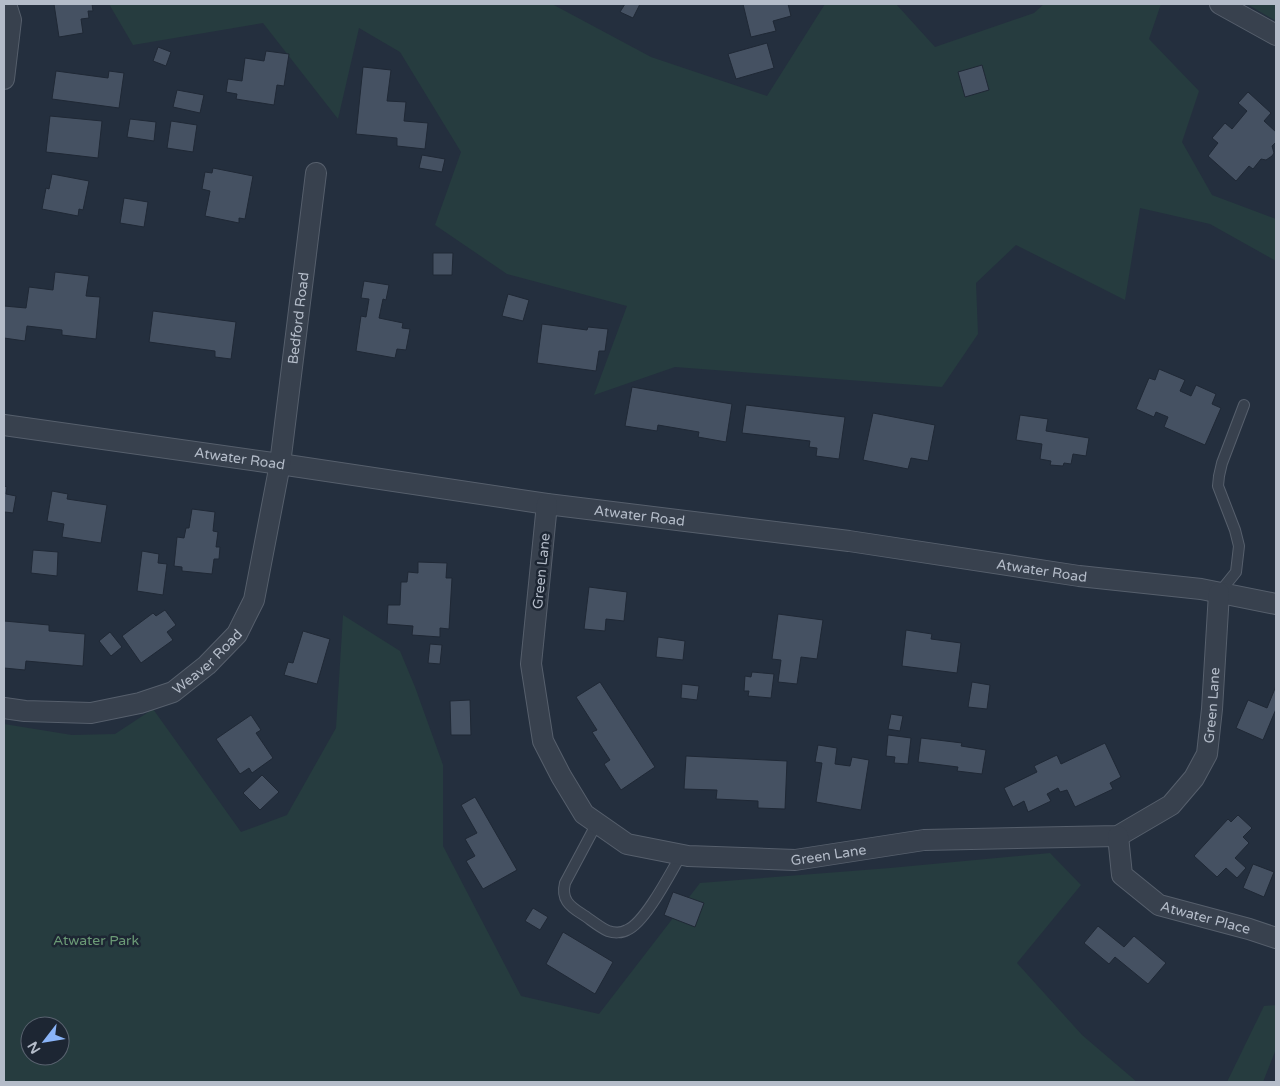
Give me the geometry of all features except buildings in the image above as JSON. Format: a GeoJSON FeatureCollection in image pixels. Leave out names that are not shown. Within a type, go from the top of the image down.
{"type":"FeatureCollection","features":[{"type":"Feature","properties":{"kind":"street"},"geometry":{"type":"LineString","coordinates":[[4,79],[11,20],[6,4]]}},
{"type":"Feature","properties":{"kind":"street"},"geometry":{"type":"LineString","coordinates":[[1220,4],[1276,35]]}},
{"type":"Feature","properties":{"kind":"street","name":"Bedford Road"},"geometry":{"type":"LineString","coordinates":[[280,464],[316,173]]}},
{"type":"Feature","properties":{"kind":"street","name":"Atwater Road"},"geometry":{"type":"LineString","coordinates":[[4,425],[547,504],[849,542],[1079,576],[1201,590],[1276,604]]}},
{"type":"Feature","properties":{"kind":"street","name":"Weaver Road"},"geometry":{"type":"LineString","coordinates":[[4,708],[25,711],[91,713],[130,705],[173,692],[207,665],[237,634],[254,600],[280,464]]}},
{"type":"Feature","properties":{"kind":"street","name":"Green Lane"},"geometry":{"type":"LineString","coordinates":[[547,504],[531,664],[543,741],[584,814],[627,844],[681,855],[795,860],[924,840],[1118,836],[1171,805],[1194,778],[1206,754],[1212,709],[1219,593]]}},
{"type":"Feature","properties":{"kind":"street","name":"Atwater Place"},"geometry":{"type":"LineString","coordinates":[[1118,836],[1122,875],[1159,905],[1276,938]]}},
{"type":"Feature","properties":{"kind":"lane"},"geometry":{"type":"LineString","coordinates":[[1219,593],[1236,572],[1239,546],[1235,530],[1218,486],[1219,476],[1244,405]]}},
{"type":"Feature","properties":{"kind":"lane"},"geometry":{"type":"LineString","coordinates":[[597,823],[563,890],[565,899],[570,906],[608,930],[618,932],[628,930],[636,925],[657,896],[681,855]]}},
{"type":"Feature","properties":{"kind":"green space"},"geometry":{"type":"Polygon","coordinates":[[[109,4],[552,4],[651,57],[767,96],[825,4],[896,4],[935,47],[1034,13],[1044,4],[1161,4],[1149,39],[1199,91],[1182,142],[1212,195],[1276,219],[1276,261],[1210,224],[1140,208],[1125,300],[1016,245],[976,283],[978,334],[942,387],[675,367],[594,395],[627,306],[507,274],[435,225],[461,152],[400,52],[359,28],[338,119],[263,23],[133,45],[109,4]]]}},
{"type":"Feature","properties":{"kind":"green space"},"geometry":{"type":"Polygon","coordinates":[[[1247,4],[1276,4],[1276,21],[1247,4]]]}},
{"type":"Feature","properties":{"kind":"green space","name":"Atwater Park"},"geometry":{"type":"Polygon","coordinates":[[[343,615],[400,651],[443,765],[443,846],[521,996],[599,1014],[700,883],[1050,853],[1081,885],[1017,963],[1082,1035],[1137,1082],[4,1082],[4,724],[72,735],[115,734],[153,709],[241,832],[287,815],[336,728],[343,615]]]}},
{"type":"Feature","properties":{"kind":"green space"},"geometry":{"type":"Polygon","coordinates":[[[1276,1005],[1276,1049],[1263,1082],[1227,1082],[1264,1006],[1276,1005]]]}}]}
